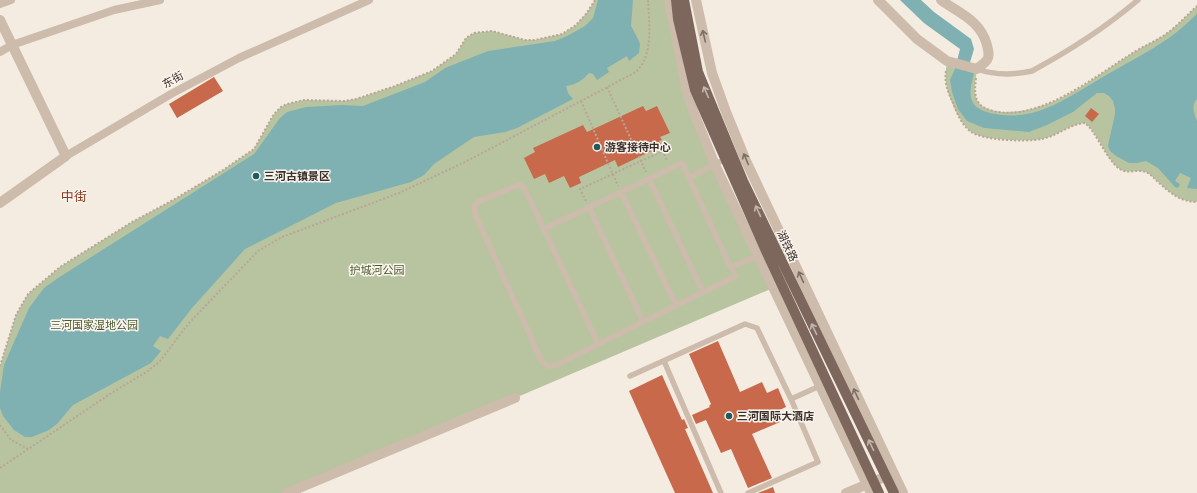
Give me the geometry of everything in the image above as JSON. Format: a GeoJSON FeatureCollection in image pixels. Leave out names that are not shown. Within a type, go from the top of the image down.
{"type":"FeatureCollection","features":[{"type":"Feature","properties":{"kind":"main road","name":"湖铁路"},"geometry":{"type":"LineString","coordinates":[[676,0],[678,19],[695,90],[743,181],[766,251],[824,384],[871,486],[879,493]]}},
{"type":"Feature","properties":{"kind":"main road","name":"湖铁路"},"geometry":{"type":"LineString","coordinates":[[684,0],[698,72],[729,157]]}},
{"type":"Feature","properties":{"kind":"main road","name":"湖铁路"},"geometry":{"type":"LineString","coordinates":[[766,251],[894,493]]}},
{"type":"Feature","properties":{"kind":"street"},"geometry":{"type":"LineString","coordinates":[[0,4],[11,0]]}},
{"type":"Feature","properties":{"kind":"street"},"geometry":{"type":"LineString","coordinates":[[0,52],[12,45],[114,10],[130,3],[160,0]]}},
{"type":"Feature","properties":{"kind":"street","name":"东街"},"geometry":{"type":"LineString","coordinates":[[0,203],[66,156],[171,94],[239,58],[369,0]]}},
{"type":"Feature","properties":{"kind":"street"},"geometry":{"type":"LineString","coordinates":[[669,0],[687,92],[694,113],[715,165],[766,251]]}},
{"type":"Feature","properties":{"kind":"street"},"geometry":{"type":"LineString","coordinates":[[696,0],[712,73],[746,161],[903,493]]}},
{"type":"Feature","properties":{"kind":"street"},"geometry":{"type":"LineString","coordinates":[[878,0],[917,39],[946,62],[977,69],[989,56],[986,42],[981,31],[971,20],[942,0]]}},
{"type":"Feature","properties":{"kind":"street"},"geometry":{"type":"LineString","coordinates":[[0,20],[66,156]]}},
{"type":"Feature","properties":{"kind":"street"},"geometry":{"type":"LineString","coordinates":[[293,492],[515,398]]}},
{"type":"Feature","properties":{"kind":"street"},"geometry":{"type":"LineString","coordinates":[[846,493],[871,486],[886,476]]}},
{"type":"Feature","properties":{"kind":"lane"},"geometry":{"type":"LineString","coordinates":[[977,69],[995,73],[1021,73],[1032,71],[1090,37],[1118,17],[1138,0]]}},
{"type":"Feature","properties":{"kind":"lane"},"geometry":{"type":"LineString","coordinates":[[689,178],[729,157]]}},
{"type":"Feature","properties":{"kind":"lane"},"geometry":{"type":"LineString","coordinates":[[544,229],[682,163],[736,276],[676,305],[643,322],[598,344],[553,366],[547,366],[542,362],[475,214],[474,207],[478,202],[515,186],[520,185],[524,188],[598,344]]}},
{"type":"Feature","properties":{"kind":"lane"},"geometry":{"type":"LineString","coordinates":[[649,179],[703,292]]}},
{"type":"Feature","properties":{"kind":"lane"},"geometry":{"type":"LineString","coordinates":[[620,192],[676,305]]}},
{"type":"Feature","properties":{"kind":"lane"},"geometry":{"type":"LineString","coordinates":[[589,208],[643,322]]}},
{"type":"Feature","properties":{"kind":"lane"},"geometry":{"type":"LineString","coordinates":[[731,268],[766,251]]}},
{"type":"Feature","properties":{"kind":"lane"},"geometry":{"type":"LineString","coordinates":[[630,376],[745,324],[756,328],[791,399],[818,462],[748,493]]}},
{"type":"Feature","properties":{"kind":"lane"},"geometry":{"type":"LineString","coordinates":[[664,361],[721,493]]}},
{"type":"Feature","properties":{"kind":"lane"},"geometry":{"type":"LineString","coordinates":[[791,399],[824,384]]}},
{"type":"Feature","properties":{"kind":"path"},"geometry":{"type":"LineString","coordinates":[[0,366],[16,315],[28,294],[60,267],[132,222],[175,199],[223,170],[254,149],[274,114],[281,107],[304,100],[344,101],[356,99],[395,86],[432,71],[456,54],[466,38],[474,33],[492,31],[525,40],[535,40],[562,34],[576,25],[586,14],[595,0]]}},
{"type":"Feature","properties":{"kind":"path"},"geometry":{"type":"LineString","coordinates":[[0,468],[113,392],[148,372],[160,361],[189,323],[258,251],[267,245],[282,237],[399,193],[466,161],[636,72],[643,63],[648,48],[648,0]]}},
{"type":"Feature","properties":{"kind":"path"},"geometry":{"type":"LineString","coordinates":[[977,69],[975,94],[978,102],[984,108],[996,111],[1021,111],[1033,109],[1056,101],[1069,94],[1136,50],[1165,34],[1197,6]]}},
{"type":"Feature","properties":{"kind":"path"},"geometry":{"type":"LineString","coordinates":[[946,62],[945,75],[947,89],[961,120],[972,133],[978,136],[1031,141],[1050,137],[1085,123],[1090,128],[1107,157],[1120,170],[1125,172],[1147,173],[1176,197],[1187,202],[1197,202]]}},
{"type":"Feature","properties":{"kind":"path"},"geometry":{"type":"LineString","coordinates":[[607,87],[649,179]]}},
{"type":"Feature","properties":{"kind":"path"},"geometry":{"type":"LineString","coordinates":[[581,101],[620,192]]}},
{"type":"Feature","properties":{"kind":"path"},"geometry":{"type":"LineString","coordinates":[[589,208],[580,188],[663,151],[671,168]]}},
{"type":"Feature","properties":{"kind":"path"},"geometry":{"type":"LineString","coordinates":[[0,425],[12,440],[28,449]]}},
{"type":"Feature","properties":{"kind":"green space","name":"护城河公园"},"geometry":{"type":"Polygon","coordinates":[[[595,0],[669,0],[687,92],[773,288],[287,493],[0,493],[0,366],[16,315],[28,294],[60,267],[132,222],[175,199],[223,170],[254,149],[274,114],[281,107],[287,104],[304,100],[344,101],[356,99],[395,86],[432,71],[456,54],[466,38],[474,33],[492,31],[525,40],[535,40],[562,34],[576,25],[586,14],[595,0]]]}},
{"type":"Feature","properties":{"kind":"green space"},"geometry":{"type":"Polygon","coordinates":[[[1197,6],[1197,202],[1191,202],[1175,196],[1144,171],[1124,171],[1120,169],[1112,161],[1093,132],[1085,123],[1042,139],[996,139],[973,133],[968,129],[959,117],[949,96],[946,80],[947,62],[977,69],[975,94],[978,102],[986,108],[1002,112],[1021,111],[1039,107],[1073,92],[1136,51],[1162,37],[1174,28],[1197,6]]]}},
{"type":"Feature","properties":{"kind":"water","name":"三河国家湿地公园"},"geometry":{"type":"Polygon","coordinates":[[[598,0],[633,0],[631,26],[640,44],[639,53],[629,61],[627,56],[607,68],[609,72],[597,80],[593,74],[589,73],[579,82],[566,86],[568,93],[573,99],[517,128],[505,132],[474,137],[434,164],[424,175],[411,182],[336,203],[245,249],[192,308],[168,339],[160,336],[153,346],[161,351],[151,363],[73,405],[57,424],[49,430],[32,437],[25,437],[14,430],[3,416],[0,408],[0,392],[4,365],[29,308],[44,288],[254,154],[280,118],[287,112],[306,107],[342,105],[363,106],[425,82],[445,68],[488,51],[555,41],[585,26],[593,18],[598,0]]]}},
{"type":"Feature","properties":{"kind":"water"},"geometry":{"type":"Polygon","coordinates":[[[900,0],[921,0],[934,12],[971,39],[974,49],[968,69],[974,73],[971,87],[971,98],[973,103],[982,110],[990,113],[1008,115],[1033,113],[1062,101],[1161,44],[1197,14],[1197,99],[1194,104],[1194,112],[1197,121],[1197,189],[1187,188],[1191,178],[1180,173],[1175,181],[1180,184],[1178,188],[1175,187],[1158,168],[1146,161],[1129,163],[1110,151],[1108,146],[1115,109],[1113,101],[1104,93],[1097,93],[1073,112],[1029,132],[984,128],[967,121],[958,109],[952,92],[950,80],[955,69],[960,49],[924,23],[900,0]]]}},
{"type":"Feature","properties":{"kind":"building"},"geometry":{"type":"Polygon","coordinates":[[[214,77],[223,91],[177,118],[169,104],[214,77]]]}},
{"type":"Feature","properties":{"kind":"building","name":"游客接待中心"},"geometry":{"type":"Polygon","coordinates":[[[643,106],[646,111],[657,106],[670,133],[660,137],[662,140],[659,141],[662,146],[618,167],[615,160],[579,177],[581,183],[570,188],[564,176],[549,183],[545,174],[534,179],[524,158],[535,152],[533,148],[583,125],[587,132],[643,106]]]}},
{"type":"Feature","properties":{"kind":"building"},"geometry":{"type":"Polygon","coordinates":[[[1091,108],[1099,114],[1092,122],[1085,116],[1091,108]]]}},
{"type":"Feature","properties":{"kind":"building"},"geometry":{"type":"Polygon","coordinates":[[[718,341],[740,392],[762,382],[767,393],[778,388],[786,407],[775,412],[780,422],[752,434],[772,478],[748,488],[731,449],[721,453],[706,420],[696,424],[692,415],[710,407],[709,406],[711,404],[689,354],[718,341]]]}},
{"type":"Feature","properties":{"kind":"building"},"geometry":{"type":"Polygon","coordinates":[[[662,375],[682,420],[684,419],[688,428],[685,429],[713,493],[675,493],[629,391],[662,375]]]}},
{"type":"Feature","properties":{"kind":"building"},"geometry":{"type":"Polygon","coordinates":[[[773,487],[775,493],[758,493],[773,487]]]}},
{"type":"Feature","properties":{"kind":"place","name":"游客接待中心"},"geometry":{"type":"Point","coordinates":[597,147]}},
{"type":"Feature","properties":{"kind":"place","name":"三河古镇景区"},"geometry":{"type":"Point","coordinates":[256,176]}},
{"type":"Feature","properties":{"kind":"place","name":"三河国际大酒店"},"geometry":{"type":"Point","coordinates":[729,416]}},
{"type":"Feature","properties":{"kind":"district","name":"中街"},"geometry":{"type":"Point","coordinates":[74,197]}}]}
